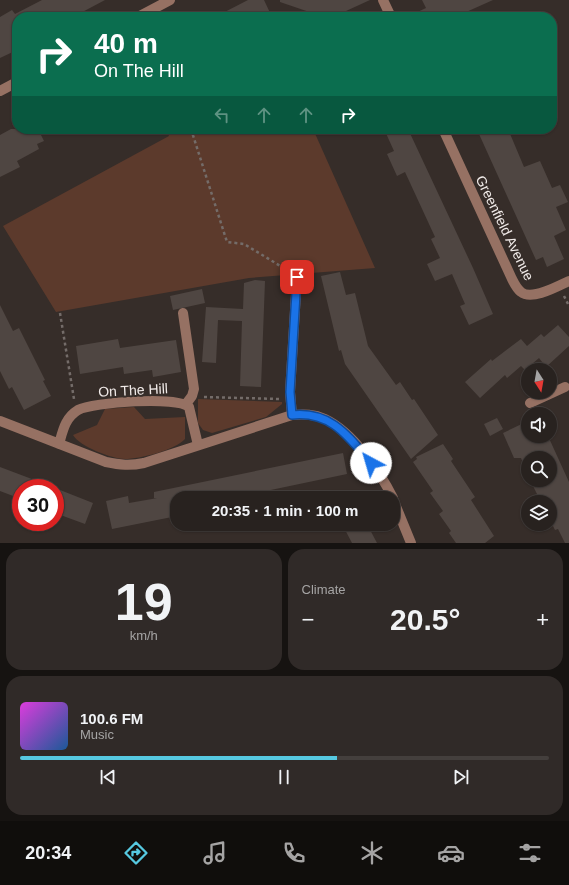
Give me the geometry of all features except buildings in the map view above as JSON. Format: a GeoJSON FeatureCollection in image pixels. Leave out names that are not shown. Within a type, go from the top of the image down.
{"type":"FeatureCollection","features":[{"type":"Feature","properties":{"kind":"street"},"geometry":{"type":"LineString","coordinates":[[147,12],[170,0]]}},
{"type":"Feature","properties":{"kind":"street"},"geometry":{"type":"LineString","coordinates":[[383,0],[389,12]]}},
{"type":"Feature","properties":{"kind":"street"},"geometry":{"type":"LineString","coordinates":[[0,91],[12,85]]}},
{"type":"Feature","properties":{"kind":"street","name":"Greenfield Avenue"},"geometry":{"type":"LineString","coordinates":[[445,134],[512,279],[521,292],[526,295],[534,294],[569,281]]}},
{"type":"Feature","properties":{"kind":"street"},"geometry":{"type":"LineString","coordinates":[[292,415],[291,400],[297,277]]}},
{"type":"Feature","properties":{"kind":"street"},"geometry":{"type":"LineString","coordinates":[[183,313],[194,389],[189,400]]}},
{"type":"Feature","properties":{"kind":"street"},"geometry":{"type":"LineString","coordinates":[[530,403],[568,390]]}},
{"type":"Feature","properties":{"kind":"street","name":"On The Hill"},"geometry":{"type":"LineString","coordinates":[[77,411],[85,407],[124,402],[189,400],[198,445]]}},
{"type":"Feature","properties":{"kind":"street"},"geometry":{"type":"LineString","coordinates":[[59,444],[64,425],[77,411]]}},
{"type":"Feature","properties":{"kind":"street"},"geometry":{"type":"LineString","coordinates":[[0,421],[106,462],[120,466],[131,466],[292,415],[306,414],[316,416],[330,422],[345,433],[378,472],[389,491]]}},
{"type":"Feature","properties":{"kind":"street"},"geometry":{"type":"LineString","coordinates":[[400,515],[412,543]]}},
{"type":"Feature","properties":{"kind":"path"},"geometry":{"type":"LineString","coordinates":[[193,134],[227,242],[244,244],[297,277]]}},
{"type":"Feature","properties":{"kind":"path"},"geometry":{"type":"LineString","coordinates":[[60,313],[77,411]]}},
{"type":"Feature","properties":{"kind":"path"},"geometry":{"type":"LineString","coordinates":[[189,400],[291,400]]}},
{"type":"Feature","properties":{"kind":"shaded area"},"geometry":{"type":"Polygon","coordinates":[[[168,134],[315,134],[375,268],[249,278],[56,312],[3,226],[169,136],[168,134]]]}},
{"type":"Feature","properties":{"kind":"shaded area"},"geometry":{"type":"Polygon","coordinates":[[[198,399],[282,402],[282,404],[266,417],[212,433],[203,430],[198,423],[198,399]]]}},
{"type":"Feature","properties":{"kind":"shaded area"},"geometry":{"type":"Polygon","coordinates":[[[134,407],[145,419],[185,417],[185,439],[174,447],[157,453],[125,459],[112,457],[96,451],[76,439],[73,435],[97,425],[105,409],[134,407]]]}},
{"type":"Feature","properties":{"kind":"route"},"geometry":{"type":"LineString","coordinates":[[297,277],[290,392],[292,415],[306,414],[316,416],[334,424],[345,433],[371,463]]}}]}
